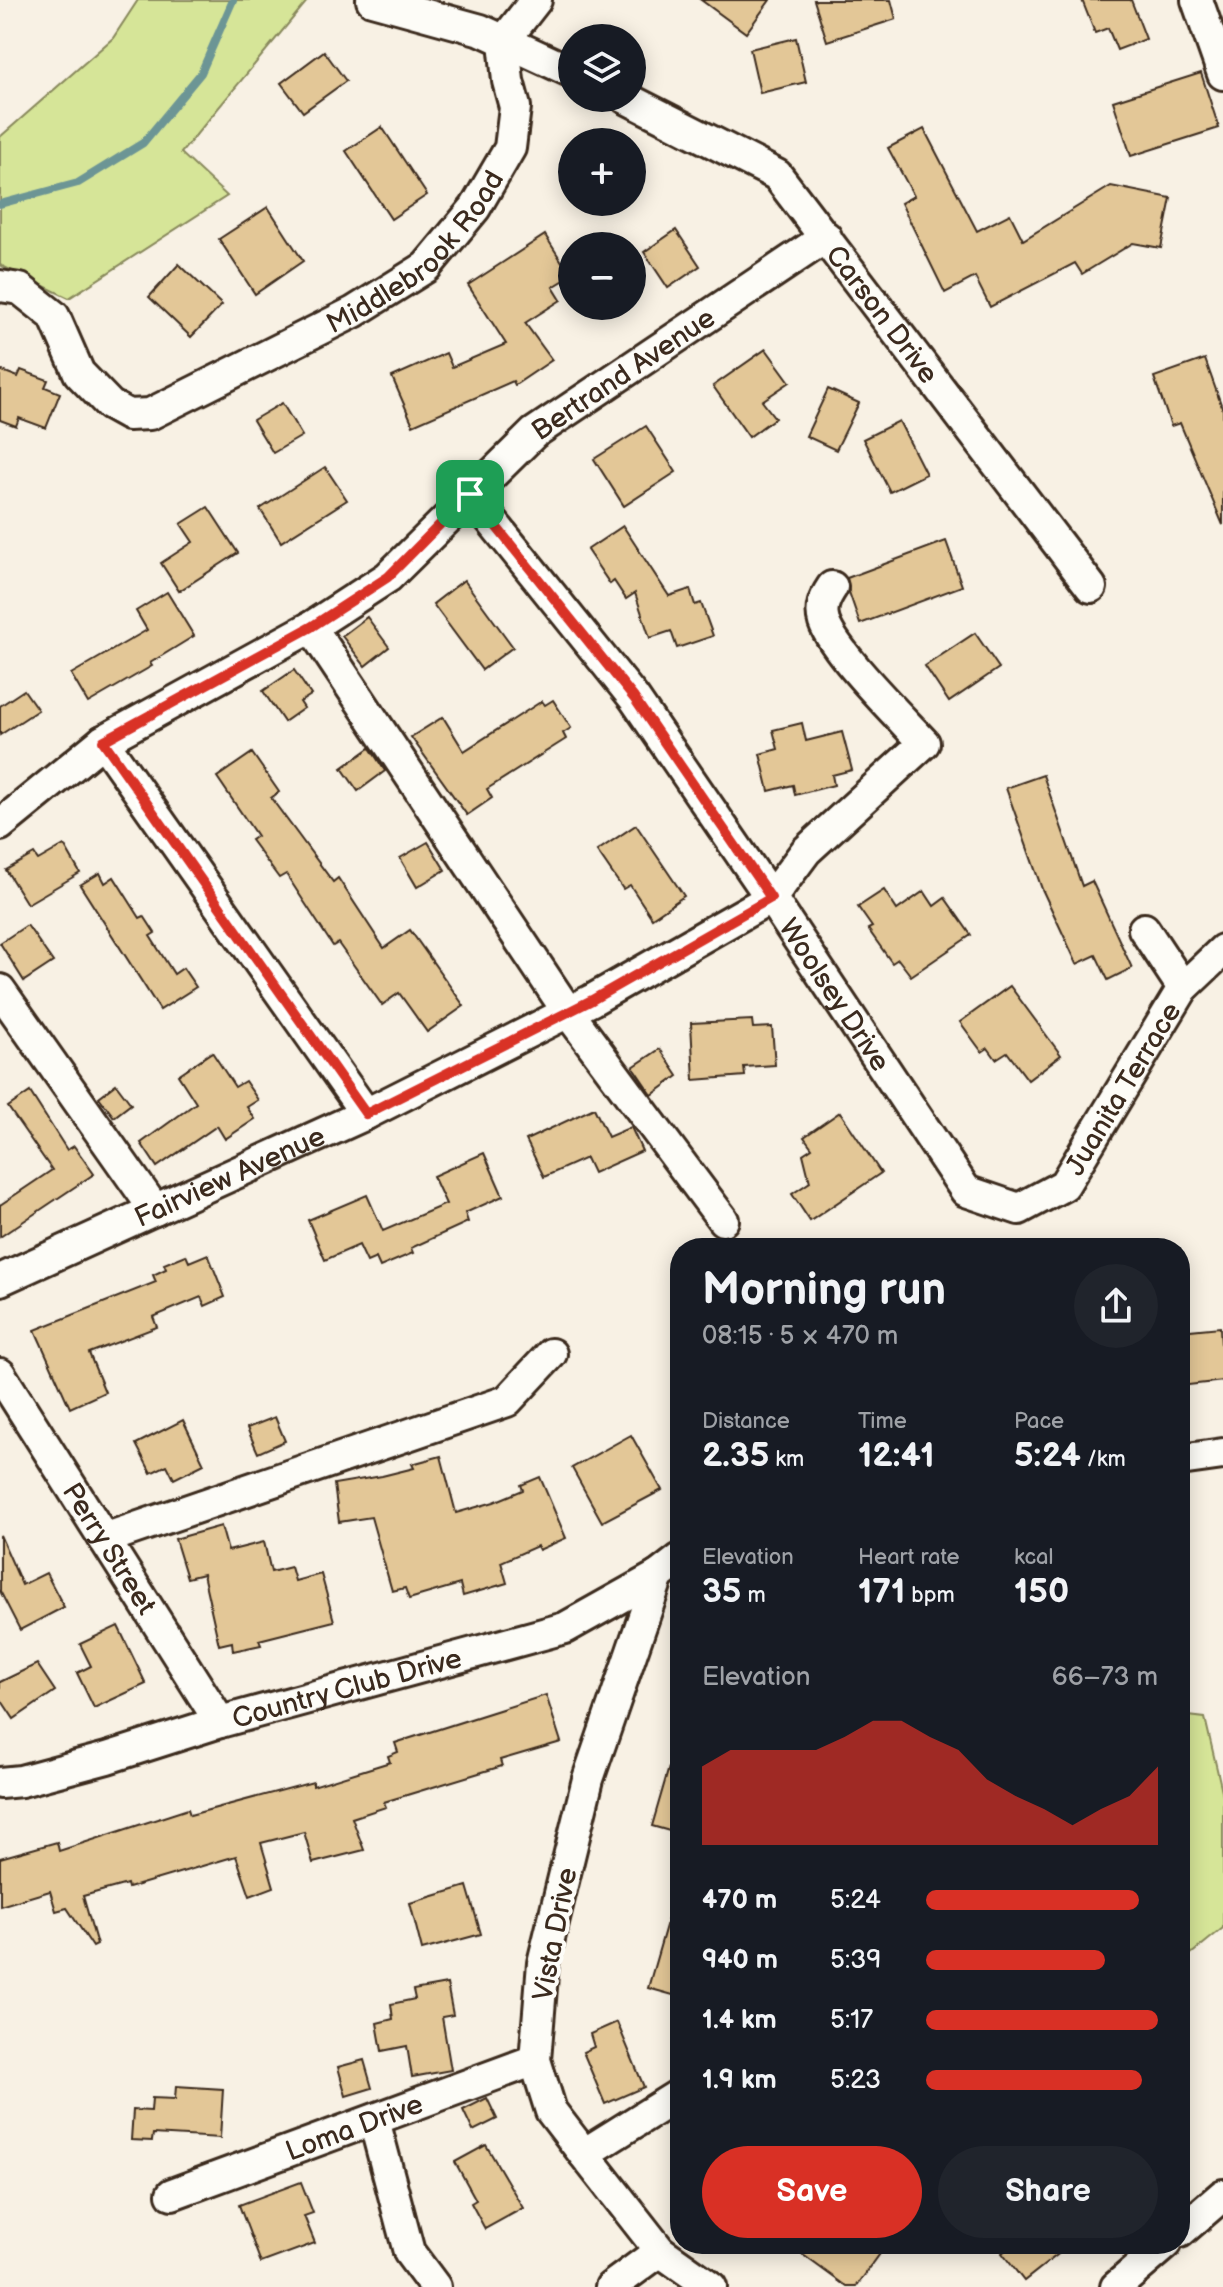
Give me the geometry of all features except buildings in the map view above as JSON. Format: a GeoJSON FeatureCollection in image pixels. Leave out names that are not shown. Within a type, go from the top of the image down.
{"type":"FeatureCollection","features":[{"type":"Feature","properties":{"kind":"street"},"geometry":{"type":"LineString","coordinates":[[372,0],[481,30],[558,66]]}},
{"type":"Feature","properties":{"kind":"street"},"geometry":{"type":"LineString","coordinates":[[504,41],[536,0]]}},
{"type":"Feature","properties":{"kind":"street"},"geometry":{"type":"LineString","coordinates":[[1197,0],[1223,74]]}},
{"type":"Feature","properties":{"kind":"street","name":"Middlebrook Road"},"geometry":{"type":"LineString","coordinates":[[0,286],[20,289],[54,316],[79,373],[110,405],[128,415],[150,414],[354,312],[426,267],[475,208],[510,148],[515,107],[508,81],[504,41]]}},
{"type":"Feature","properties":{"kind":"street","name":"Carson Drive"},"geometry":{"type":"LineString","coordinates":[[646,108],[777,175],[1091,587]]}},
{"type":"Feature","properties":{"kind":"street","name":"Bertrand Avenue"},"geometry":{"type":"LineString","coordinates":[[0,825],[103,741],[311,627],[388,577],[534,433],[826,237]]}},
{"type":"Feature","properties":{"kind":"street","name":"Woolsey Drive"},"geometry":{"type":"LineString","coordinates":[[470,494],[634,698],[966,1191]]}},
{"type":"Feature","properties":{"kind":"street","name":"Fairview Avenue"},"geometry":{"type":"LineString","coordinates":[[0,1280],[366,1114],[568,1012],[771,898],[806,851],[924,743],[839,648],[824,622],[823,602],[832,587]]}},
{"type":"Feature","properties":{"kind":"street"},"geometry":{"type":"LineString","coordinates":[[311,627],[568,1012],[723,1220]]}},
{"type":"Feature","properties":{"kind":"street"},"geometry":{"type":"LineString","coordinates":[[103,741],[366,1114]]}},
{"type":"Feature","properties":{"kind":"street"},"geometry":{"type":"LineString","coordinates":[[1144,929],[1183,988]]}},
{"type":"Feature","properties":{"kind":"street","name":"Juanita Terrace"},"geometry":{"type":"LineString","coordinates":[[966,1191],[1019,1209],[1064,1185],[1183,988],[1223,950]]}},
{"type":"Feature","properties":{"kind":"street"},"geometry":{"type":"LineString","coordinates":[[0,990],[155,1210]]}},
{"type":"Feature","properties":{"kind":"street"},"geometry":{"type":"LineString","coordinates":[[104,1539],[507,1401],[551,1354]]}},
{"type":"Feature","properties":{"kind":"street","name":"Perry Street"},"geometry":{"type":"LineString","coordinates":[[0,1374],[220,1722]]}},
{"type":"Feature","properties":{"kind":"street"},"geometry":{"type":"LineString","coordinates":[[1190,1459],[1223,1454]]}},
{"type":"Feature","properties":{"kind":"street","name":"Country Club Drive"},"geometry":{"type":"LineString","coordinates":[[0,1783],[21,1781],[107,1758],[220,1722],[565,1628],[669,1568]]}},
{"type":"Feature","properties":{"kind":"street","name":"Vista Drive"},"geometry":{"type":"LineString","coordinates":[[669,1568],[588,1779],[543,1963],[535,2060],[551,2111],[584,2154],[660,2251],[711,2287]]}},
{"type":"Feature","properties":{"kind":"street","name":"Loma Drive"},"geometry":{"type":"LineString","coordinates":[[172,2194],[535,2060]]}},
{"type":"Feature","properties":{"kind":"street"},"geometry":{"type":"LineString","coordinates":[[584,2154],[670,2100]]}},
{"type":"Feature","properties":{"kind":"street"},"geometry":{"type":"LineString","coordinates":[[374,2120],[409,2252],[435,2287]]}},
{"type":"Feature","properties":{"kind":"street"},"geometry":{"type":"LineString","coordinates":[[1190,2223],[1223,2195]]}},
{"type":"Feature","properties":{"kind":"street"},"geometry":{"type":"LineString","coordinates":[[611,2287],[660,2251]]}},
{"type":"Feature","properties":{"kind":"street"},"geometry":{"type":"LineString","coordinates":[[1116,2287],[1154,2254]]}},
{"type":"Feature","properties":{"kind":"green space"},"geometry":{"type":"Polygon","coordinates":[[[138,0],[308,0],[181,153],[227,196],[69,298],[0,265],[0,137],[113,38],[138,0]]]}},
{"type":"Feature","properties":{"kind":"green space"},"geometry":{"type":"Polygon","coordinates":[[[1190,1716],[1205,1718],[1223,1795],[1223,1928],[1190,1955],[1190,1716]]]}},
{"type":"Feature","properties":{"kind":"waterway"},"geometry":{"type":"LineString","coordinates":[[0,204],[78,183],[143,143],[201,73],[233,0]]}},
{"type":"Feature","properties":{"kind":"route"},"geometry":{"type":"LineString","coordinates":[[470,494],[634,698],[771,898],[592,1000],[366,1114],[103,741],[311,627],[388,577],[470,494]]}}]}
